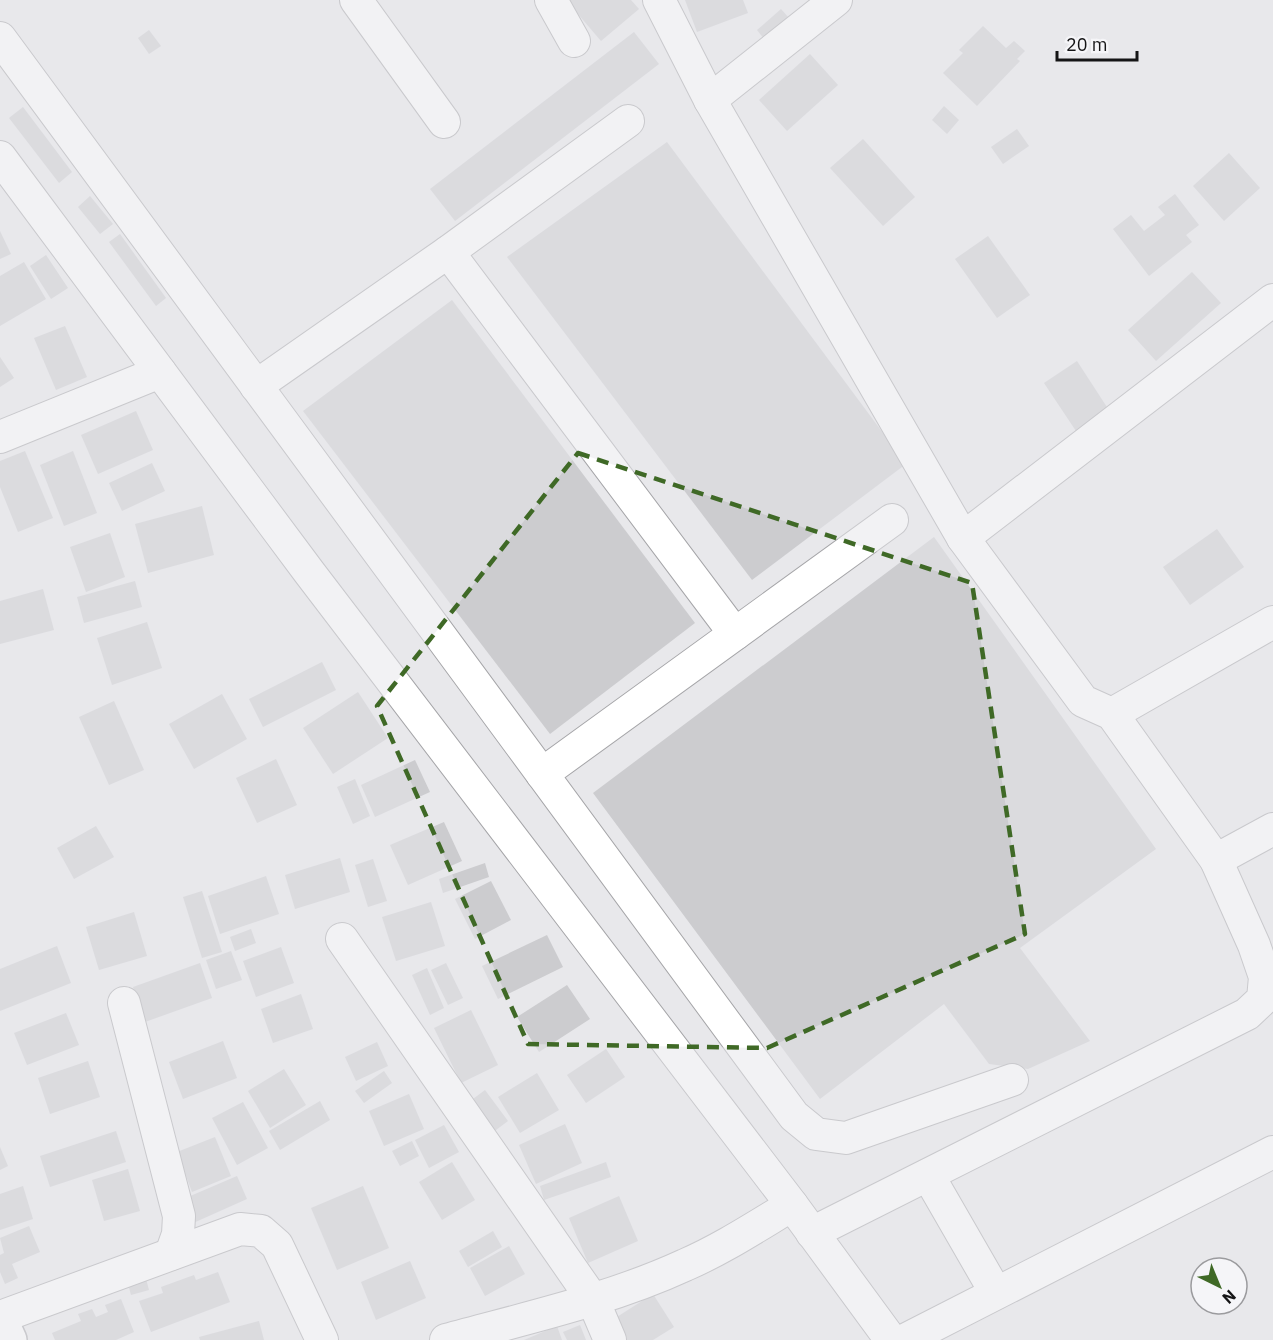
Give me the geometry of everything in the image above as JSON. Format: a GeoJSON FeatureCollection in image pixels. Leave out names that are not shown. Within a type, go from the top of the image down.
{"type":"FeatureCollection","features":[{"type":"Feature","properties":{"kind":"main road"},"geometry":{"type":"LineString","coordinates":[[0,1318],[10,1340]]}},
{"type":"Feature","properties":{"kind":"street"},"geometry":{"type":"LineString","coordinates":[[356,0],[444,122]]}},
{"type":"Feature","properties":{"kind":"street"},"geometry":{"type":"LineString","coordinates":[[551,0],[574,41]]}},
{"type":"Feature","properties":{"kind":"street"},"geometry":{"type":"LineString","coordinates":[[659,0],[710,100],[963,538],[1083,701],[1112,714],[1216,860],[1254,945],[1265,977],[1263,999],[1247,1014],[812,1233]]}},
{"type":"Feature","properties":{"kind":"street"},"geometry":{"type":"LineString","coordinates":[[710,100],[835,0]]}},
{"type":"Feature","properties":{"kind":"street"},"geometry":{"type":"LineString","coordinates":[[0,38],[794,1116],[816,1134],[846,1138],[1012,1080]]}},
{"type":"Feature","properties":{"kind":"street"},"geometry":{"type":"LineString","coordinates":[[256,386],[448,252],[628,121]]}},
{"type":"Feature","properties":{"kind":"street"},"geometry":{"type":"LineString","coordinates":[[0,157],[309,572],[792,1205],[891,1340]]}},
{"type":"Feature","properties":{"kind":"street"},"geometry":{"type":"LineString","coordinates":[[448,252],[735,634]]}},
{"type":"Feature","properties":{"kind":"street"},"geometry":{"type":"LineString","coordinates":[[963,538],[1273,300]]}},
{"type":"Feature","properties":{"kind":"street"},"geometry":{"type":"LineString","coordinates":[[0,437],[160,372]]}},
{"type":"Feature","properties":{"kind":"street"},"geometry":{"type":"LineString","coordinates":[[542,774],[892,520]]}},
{"type":"Feature","properties":{"kind":"street"},"geometry":{"type":"LineString","coordinates":[[1112,714],[1273,622]]}},
{"type":"Feature","properties":{"kind":"street"},"geometry":{"type":"LineString","coordinates":[[1216,860],[1273,830]]}},
{"type":"Feature","properties":{"kind":"street"},"geometry":{"type":"LineString","coordinates":[[342,939],[593,1300],[610,1340]]}},
{"type":"Feature","properties":{"kind":"street"},"geometry":{"type":"LineString","coordinates":[[124,1003],[179,1216],[178,1234],[171,1254]]}},
{"type":"Feature","properties":{"kind":"street"},"geometry":{"type":"LineString","coordinates":[[905,1340],[1273,1152]]}},
{"type":"Feature","properties":{"kind":"street"},"geometry":{"type":"LineString","coordinates":[[927,1175],[996,1293]]}},
{"type":"Feature","properties":{"kind":"street"},"geometry":{"type":"LineString","coordinates":[[446,1340],[593,1300],[686,1265],[736,1239],[792,1205]]}},
{"type":"Feature","properties":{"kind":"street"},"geometry":{"type":"LineString","coordinates":[[0,1318],[240,1229],[261,1231],[277,1245],[322,1340]]}},
{"type":"Feature","properties":{"kind":"highlighted area"},"geometry":{"type":"Polygon","coordinates":[[[578,453],[972,583],[1025,934],[767,1048],[528,1044],[377,706],[578,453]]]}},
{"type":"Feature","properties":{"kind":"building"},"geometry":{"type":"Polygon","coordinates":[[[566,0],[631,0],[639,9],[601,41],[566,0]]]}},
{"type":"Feature","properties":{"kind":"building"},"geometry":{"type":"Polygon","coordinates":[[[685,0],[743,0],[748,13],[697,32],[685,0]]]}},
{"type":"Feature","properties":{"kind":"building"},"geometry":{"type":"Polygon","coordinates":[[[781,9],[797,27],[771,48],[757,30],[781,9]]]}},
{"type":"Feature","properties":{"kind":"building"},"geometry":{"type":"Polygon","coordinates":[[[983,26],[1006,48],[1014,41],[1025,51],[1017,59],[1020,61],[977,106],[943,73],[963,53],[959,50],[983,26]]]}},
{"type":"Feature","properties":{"kind":"building"},"geometry":{"type":"Polygon","coordinates":[[[149,30],[161,46],[149,54],[138,38],[149,30]]]}},
{"type":"Feature","properties":{"kind":"building"},"geometry":{"type":"Polygon","coordinates":[[[634,32],[659,64],[455,221],[430,189],[634,32]]]}},
{"type":"Feature","properties":{"kind":"building"},"geometry":{"type":"Polygon","coordinates":[[[810,54],[838,85],[787,131],[759,100],[810,54]]]}},
{"type":"Feature","properties":{"kind":"building"},"geometry":{"type":"Polygon","coordinates":[[[944,106],[959,120],[947,134],[932,120],[944,106]]]}},
{"type":"Feature","properties":{"kind":"building"},"geometry":{"type":"Polygon","coordinates":[[[23,107],[72,172],[59,183],[9,118],[23,107]]]}},
{"type":"Feature","properties":{"kind":"building"},"geometry":{"type":"Polygon","coordinates":[[[1017,129],[1029,146],[1003,164],[991,147],[1017,129]]]}},
{"type":"Feature","properties":{"kind":"building"},"geometry":{"type":"Polygon","coordinates":[[[863,139],[915,197],[883,226],[830,168],[863,139]]]}},
{"type":"Feature","properties":{"kind":"building"},"geometry":{"type":"Polygon","coordinates":[[[667,142],[906,464],[752,580],[507,257],[667,142]]]}},
{"type":"Feature","properties":{"kind":"building"},"geometry":{"type":"Polygon","coordinates":[[[1229,153],[1260,188],[1224,221],[1193,186],[1229,153]]]}},
{"type":"Feature","properties":{"kind":"building"},"geometry":{"type":"Polygon","coordinates":[[[1175,194],[1199,225],[1186,235],[1192,242],[1149,276],[1113,229],[1131,215],[1144,231],[1165,215],[1158,207],[1175,194]]]}},
{"type":"Feature","properties":{"kind":"building"},"geometry":{"type":"Polygon","coordinates":[[[90,196],[113,224],[100,234],[78,207],[90,196]]]}},
{"type":"Feature","properties":{"kind":"building"},"geometry":{"type":"Polygon","coordinates":[[[0,231],[11,254],[0,259],[0,231]]]}},
{"type":"Feature","properties":{"kind":"building"},"geometry":{"type":"Polygon","coordinates":[[[120,234],[166,298],[156,306],[109,242],[120,234]]]}},
{"type":"Feature","properties":{"kind":"building"},"geometry":{"type":"Polygon","coordinates":[[[988,236],[1030,295],[997,318],[955,259],[988,236]]]}},
{"type":"Feature","properties":{"kind":"building"},"geometry":{"type":"Polygon","coordinates":[[[46,255],[68,288],[51,299],[30,266],[46,255]]]}},
{"type":"Feature","properties":{"kind":"building"},"geometry":{"type":"Polygon","coordinates":[[[24,262],[46,299],[0,326],[0,276],[24,262]]]}},
{"type":"Feature","properties":{"kind":"building"},"geometry":{"type":"Polygon","coordinates":[[[1192,272],[1221,303],[1156,361],[1128,330],[1192,272]]]}},
{"type":"Feature","properties":{"kind":"building"},"geometry":{"type":"Polygon","coordinates":[[[452,300],[695,623],[550,734],[303,411],[452,300]]]}},
{"type":"Feature","properties":{"kind":"building"},"geometry":{"type":"Polygon","coordinates":[[[65,326],[87,377],[56,390],[34,338],[65,326]]]}},
{"type":"Feature","properties":{"kind":"building"},"geometry":{"type":"Polygon","coordinates":[[[0,357],[14,378],[0,387],[0,357]]]}},
{"type":"Feature","properties":{"kind":"building"},"geometry":{"type":"Polygon","coordinates":[[[1077,361],[1116,421],[1084,443],[1044,383],[1077,361]]]}},
{"type":"Feature","properties":{"kind":"building"},"geometry":{"type":"Polygon","coordinates":[[[136,411],[153,450],[98,474],[81,435],[136,411]]]}},
{"type":"Feature","properties":{"kind":"building"},"geometry":{"type":"Polygon","coordinates":[[[25,451],[53,518],[18,532],[0,487],[0,461],[25,451]]]}},
{"type":"Feature","properties":{"kind":"building"},"geometry":{"type":"Polygon","coordinates":[[[73,451],[97,513],[64,526],[40,465],[73,451]]]}},
{"type":"Feature","properties":{"kind":"building"},"geometry":{"type":"Polygon","coordinates":[[[152,463],[165,491],[122,511],[109,483],[152,463]]]}},
{"type":"Feature","properties":{"kind":"building"},"geometry":{"type":"Polygon","coordinates":[[[202,506],[214,555],[148,573],[135,524],[202,506]]]}},
{"type":"Feature","properties":{"kind":"building"},"geometry":{"type":"Polygon","coordinates":[[[1217,529],[1244,567],[1190,605],[1163,567],[1217,529]]]}},
{"type":"Feature","properties":{"kind":"building"},"geometry":{"type":"Polygon","coordinates":[[[110,533],[125,577],[86,592],[70,547],[110,533]]]}},
{"type":"Feature","properties":{"kind":"building"},"geometry":{"type":"Polygon","coordinates":[[[934,537],[1156,849],[1020,948],[1090,1041],[1028,1069],[989,1064],[944,1004],[820,1099],[593,793],[934,537]]]}},
{"type":"Feature","properties":{"kind":"building"},"geometry":{"type":"Polygon","coordinates":[[[135,581],[142,607],[84,623],[77,597],[135,581]]]}},
{"type":"Feature","properties":{"kind":"building"},"geometry":{"type":"Polygon","coordinates":[[[43,589],[54,630],[0,644],[0,601],[43,589]]]}},
{"type":"Feature","properties":{"kind":"building"},"geometry":{"type":"Polygon","coordinates":[[[147,622],[162,668],[112,685],[97,638],[147,622]]]}},
{"type":"Feature","properties":{"kind":"building"},"geometry":{"type":"Polygon","coordinates":[[[322,662],[336,690],[263,727],[249,699],[322,662]]]}},
{"type":"Feature","properties":{"kind":"building"},"geometry":{"type":"Polygon","coordinates":[[[358,692],[388,738],[333,774],[303,728],[358,692]]]}},
{"type":"Feature","properties":{"kind":"building"},"geometry":{"type":"Polygon","coordinates":[[[222,694],[247,739],[194,769],[169,724],[222,694]]]}},
{"type":"Feature","properties":{"kind":"building"},"geometry":{"type":"Polygon","coordinates":[[[114,701],[144,770],[109,785],[79,717],[114,701]]]}},
{"type":"Feature","properties":{"kind":"building"},"geometry":{"type":"Polygon","coordinates":[[[276,759],[297,805],[257,823],[236,778],[276,759]]]}},
{"type":"Feature","properties":{"kind":"building"},"geometry":{"type":"Polygon","coordinates":[[[415,760],[430,792],[375,817],[361,785],[415,760]]]}},
{"type":"Feature","properties":{"kind":"building"},"geometry":{"type":"Polygon","coordinates":[[[355,779],[370,816],[353,824],[337,787],[355,779]]]}},
{"type":"Feature","properties":{"kind":"building"},"geometry":{"type":"Polygon","coordinates":[[[444,822],[462,861],[408,885],[390,845],[444,822]]]}},
{"type":"Feature","properties":{"kind":"building"},"geometry":{"type":"Polygon","coordinates":[[[96,826],[114,857],[74,879],[57,848],[96,826]]]}},
{"type":"Feature","properties":{"kind":"building"},"geometry":{"type":"Polygon","coordinates":[[[340,858],[350,892],[295,909],[285,875],[340,858]]]}},
{"type":"Feature","properties":{"kind":"building"},"geometry":{"type":"Polygon","coordinates":[[[373,859],[387,901],[368,907],[355,865],[373,859]]]}},
{"type":"Feature","properties":{"kind":"building"},"geometry":{"type":"Polygon","coordinates":[[[485,863],[489,877],[443,893],[439,879],[485,863]]]}},
{"type":"Feature","properties":{"kind":"building"},"geometry":{"type":"Polygon","coordinates":[[[266,876],[279,914],[220,934],[208,896],[266,876]]]}},
{"type":"Feature","properties":{"kind":"building"},"geometry":{"type":"Polygon","coordinates":[[[491,881],[511,920],[475,939],[455,899],[491,881]]]}},
{"type":"Feature","properties":{"kind":"building"},"geometry":{"type":"Polygon","coordinates":[[[202,891],[222,952],[202,958],[183,897],[202,891]]]}},
{"type":"Feature","properties":{"kind":"building"},"geometry":{"type":"Polygon","coordinates":[[[431,902],[445,946],[396,961],[382,917],[431,902]]]}},
{"type":"Feature","properties":{"kind":"building"},"geometry":{"type":"Polygon","coordinates":[[[134,912],[147,956],[99,970],[86,927],[134,912]]]}},
{"type":"Feature","properties":{"kind":"building"},"geometry":{"type":"Polygon","coordinates":[[[251,929],[256,943],[235,951],[230,937],[251,929]]]}},
{"type":"Feature","properties":{"kind":"building"},"geometry":{"type":"Polygon","coordinates":[[[547,935],[563,967],[498,999],[482,966],[547,935]]]}},
{"type":"Feature","properties":{"kind":"building"},"geometry":{"type":"Polygon","coordinates":[[[57,946],[71,983],[0,1011],[0,969],[57,946]]]}},
{"type":"Feature","properties":{"kind":"building"},"geometry":{"type":"Polygon","coordinates":[[[281,947],[294,983],[256,997],[243,961],[281,947]]]}},
{"type":"Feature","properties":{"kind":"building"},"geometry":{"type":"Polygon","coordinates":[[[231,951],[242,980],[216,989],[206,960],[231,951]]]}},
{"type":"Feature","properties":{"kind":"building"},"geometry":{"type":"Polygon","coordinates":[[[200,963],[212,998],[145,1022],[133,987],[200,963]]]}},
{"type":"Feature","properties":{"kind":"building"},"geometry":{"type":"Polygon","coordinates":[[[446,963],[463,998],[448,1005],[431,970],[446,963]]]}},
{"type":"Feature","properties":{"kind":"building"},"geometry":{"type":"Polygon","coordinates":[[[427,968],[444,1008],[430,1015],[412,975],[427,968]]]}},
{"type":"Feature","properties":{"kind":"building"},"geometry":{"type":"Polygon","coordinates":[[[567,985],[590,1019],[539,1052],[517,1017],[567,985]]]}},
{"type":"Feature","properties":{"kind":"building"},"geometry":{"type":"Polygon","coordinates":[[[301,994],[313,1029],[273,1043],[261,1009],[301,994]]]}},
{"type":"Feature","properties":{"kind":"building"},"geometry":{"type":"Polygon","coordinates":[[[471,1010],[498,1065],[461,1083],[434,1028],[471,1010]]]}},
{"type":"Feature","properties":{"kind":"building"},"geometry":{"type":"Polygon","coordinates":[[[66,1013],[79,1045],[27,1065],[14,1033],[66,1013]]]}},
{"type":"Feature","properties":{"kind":"building"},"geometry":{"type":"Polygon","coordinates":[[[223,1041],[237,1078],[183,1099],[169,1062],[223,1041]]]}},
{"type":"Feature","properties":{"kind":"building"},"geometry":{"type":"Polygon","coordinates":[[[377,1042],[388,1066],[356,1081],[345,1057],[377,1042]]]}},
{"type":"Feature","properties":{"kind":"building"},"geometry":{"type":"Polygon","coordinates":[[[606,1049],[625,1077],[586,1103],[567,1075],[606,1049]]]}},
{"type":"Feature","properties":{"kind":"building"},"geometry":{"type":"Polygon","coordinates":[[[88,1061],[100,1097],[50,1114],[38,1078],[88,1061]]]}},
{"type":"Feature","properties":{"kind":"building"},"geometry":{"type":"Polygon","coordinates":[[[284,1069],[306,1105],[270,1128],[248,1091],[284,1069]]]}},
{"type":"Feature","properties":{"kind":"building"},"geometry":{"type":"Polygon","coordinates":[[[384,1071],[392,1083],[364,1103],[355,1091],[384,1071]]]}},
{"type":"Feature","properties":{"kind":"building"},"geometry":{"type":"Polygon","coordinates":[[[537,1073],[559,1110],[520,1133],[498,1097],[537,1073]]]}},
{"type":"Feature","properties":{"kind":"building"},"geometry":{"type":"Polygon","coordinates":[[[485,1090],[508,1121],[492,1133],[469,1102],[485,1090]]]}},
{"type":"Feature","properties":{"kind":"building"},"geometry":{"type":"Polygon","coordinates":[[[409,1094],[424,1129],[384,1146],[369,1111],[409,1094]]]}},
{"type":"Feature","properties":{"kind":"building"},"geometry":{"type":"Polygon","coordinates":[[[320,1101],[330,1120],[280,1150],[269,1131],[320,1101]]]}},
{"type":"Feature","properties":{"kind":"building"},"geometry":{"type":"Polygon","coordinates":[[[243,1102],[268,1148],[237,1165],[212,1118],[243,1102]]]}},
{"type":"Feature","properties":{"kind":"building"},"geometry":{"type":"Polygon","coordinates":[[[565,1124],[582,1163],[536,1184],[519,1145],[565,1124]]]}},
{"type":"Feature","properties":{"kind":"building"},"geometry":{"type":"Polygon","coordinates":[[[444,1125],[459,1152],[429,1168],[415,1140],[444,1125]]]}},
{"type":"Feature","properties":{"kind":"building"},"geometry":{"type":"Polygon","coordinates":[[[116,1131],[126,1162],[50,1187],[40,1156],[116,1131]]]}},
{"type":"Feature","properties":{"kind":"building"},"geometry":{"type":"Polygon","coordinates":[[[215,1137],[231,1176],[192,1192],[177,1152],[215,1137]]]}},
{"type":"Feature","properties":{"kind":"building"},"geometry":{"type":"Polygon","coordinates":[[[412,1141],[419,1156],[400,1166],[392,1151],[412,1141]]]}},
{"type":"Feature","properties":{"kind":"building"},"geometry":{"type":"Polygon","coordinates":[[[0,1147],[8,1166],[0,1170],[0,1147]]]}},
{"type":"Feature","properties":{"kind":"building"},"geometry":{"type":"Polygon","coordinates":[[[452,1162],[475,1200],[442,1220],[419,1182],[452,1162]]]}},
{"type":"Feature","properties":{"kind":"building"},"geometry":{"type":"Polygon","coordinates":[[[606,1162],[611,1177],[544,1200],[540,1186],[606,1162]]]}},
{"type":"Feature","properties":{"kind":"building"},"geometry":{"type":"Polygon","coordinates":[[[128,1169],[140,1211],[104,1221],[92,1180],[128,1169]]]}},
{"type":"Feature","properties":{"kind":"building"},"geometry":{"type":"Polygon","coordinates":[[[237,1176],[247,1199],[191,1224],[181,1200],[237,1176]]]}},
{"type":"Feature","properties":{"kind":"building"},"geometry":{"type":"Polygon","coordinates":[[[23,1186],[33,1219],[0,1230],[0,1194],[23,1186]]]}},
{"type":"Feature","properties":{"kind":"building"},"geometry":{"type":"Polygon","coordinates":[[[363,1186],[389,1248],[337,1270],[311,1208],[363,1186]]]}},
{"type":"Feature","properties":{"kind":"building"},"geometry":{"type":"Polygon","coordinates":[[[619,1196],[638,1241],[588,1263],[569,1218],[619,1196]]]}},
{"type":"Feature","properties":{"kind":"building"},"geometry":{"type":"Polygon","coordinates":[[[29,1226],[40,1252],[12,1264],[18,1278],[5,1284],[0,1272],[0,1255],[4,1253],[0,1238],[29,1226]]]}},
{"type":"Feature","properties":{"kind":"building"},"geometry":{"type":"Polygon","coordinates":[[[493,1231],[502,1247],[468,1267],[459,1251],[493,1231]]]}},
{"type":"Feature","properties":{"kind":"building"},"geometry":{"type":"Polygon","coordinates":[[[509,1246],[525,1274],[485,1296],[470,1268],[509,1246]]]}},
{"type":"Feature","properties":{"kind":"building"},"geometry":{"type":"Polygon","coordinates":[[[410,1261],[426,1298],[376,1320],[361,1282],[410,1261]]]}},
{"type":"Feature","properties":{"kind":"building"},"geometry":{"type":"Polygon","coordinates":[[[218,1272],[230,1302],[151,1332],[139,1301],[163,1293],[161,1287],[194,1275],[196,1280],[218,1272]]]}},
{"type":"Feature","properties":{"kind":"building"},"geometry":{"type":"Polygon","coordinates":[[[145,1275],[149,1290],[131,1295],[127,1280],[145,1275]]]}},
{"type":"Feature","properties":{"kind":"building"},"geometry":{"type":"Polygon","coordinates":[[[653,1294],[674,1327],[653,1340],[620,1340],[609,1322],[653,1294]]]}},
{"type":"Feature","properties":{"kind":"building"},"geometry":{"type":"Polygon","coordinates":[[[121,1299],[134,1332],[116,1340],[55,1340],[52,1333],[81,1321],[78,1314],[92,1309],[96,1317],[108,1312],[105,1305],[121,1299]]]}},
{"type":"Feature","properties":{"kind":"building"},"geometry":{"type":"Polygon","coordinates":[[[259,1321],[264,1340],[200,1340],[199,1337],[259,1321]]]}},
{"type":"Feature","properties":{"kind":"building"},"geometry":{"type":"Polygon","coordinates":[[[580,1325],[586,1340],[567,1340],[563,1332],[580,1325]]]}},
{"type":"Feature","properties":{"kind":"building"},"geometry":{"type":"Polygon","coordinates":[[[557,1326],[562,1340],[524,1340],[557,1326]]]}}]}
